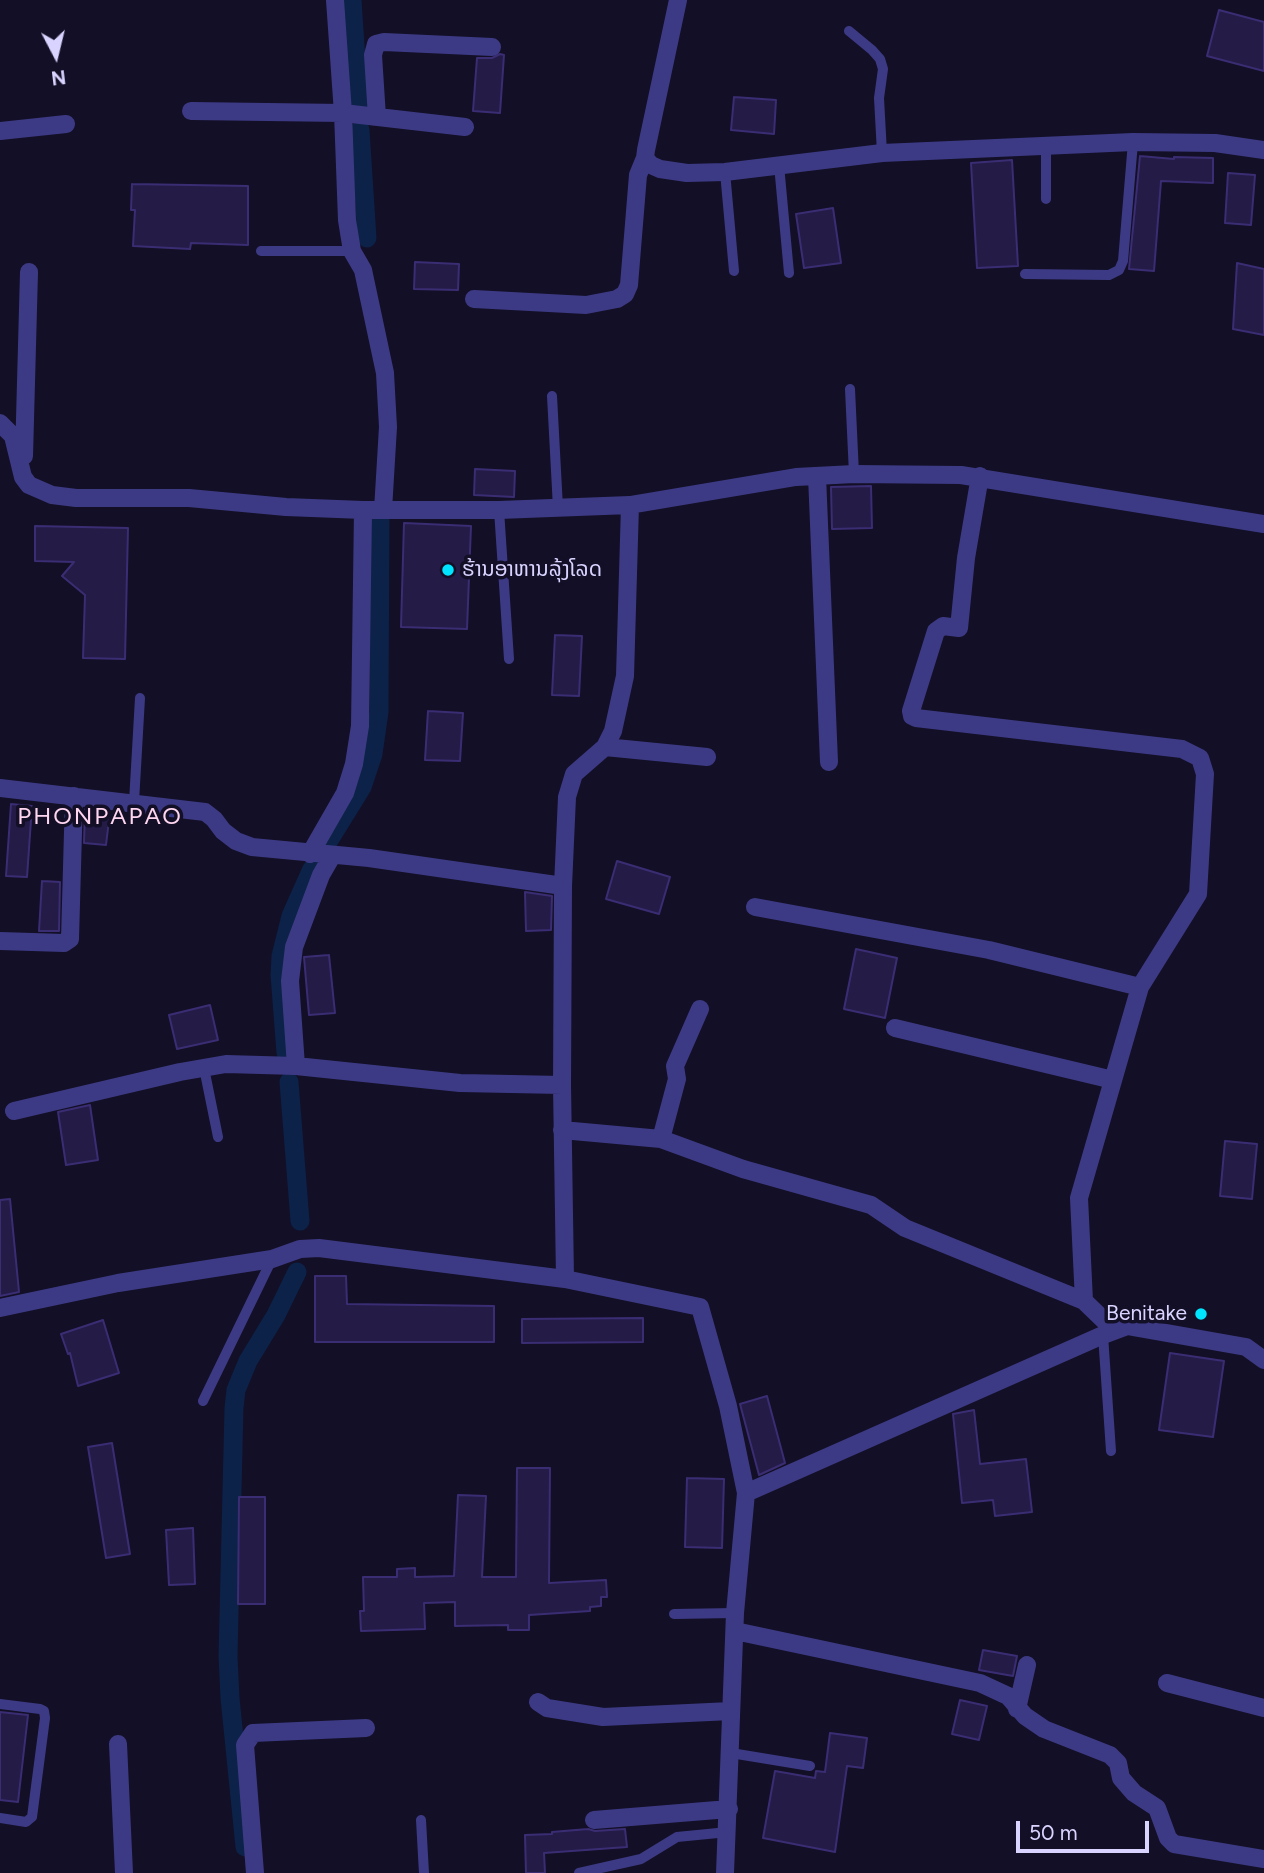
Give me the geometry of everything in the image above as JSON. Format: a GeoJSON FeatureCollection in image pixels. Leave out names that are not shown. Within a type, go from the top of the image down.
{"type":"FeatureCollection","features":[{"type":"Feature","properties":{"kind":"street"},"geometry":{"type":"LineString","coordinates":[[335,0],[343,113],[346,220],[352,251],[363,270],[385,373],[388,427],[383,510]]}},
{"type":"Feature","properties":{"kind":"street"},"geometry":{"type":"LineString","coordinates":[[474,299],[586,305],[617,299],[625,293],[629,285],[638,175],[645,158],[678,0]]}},
{"type":"Feature","properties":{"kind":"street"},"geometry":{"type":"LineString","coordinates":[[377,117],[373,55],[376,44],[384,42],[492,47]]}},
{"type":"Feature","properties":{"kind":"street"},"geometry":{"type":"LineString","coordinates":[[191,111],[343,113],[465,127]]}},
{"type":"Feature","properties":{"kind":"street"},"geometry":{"type":"LineString","coordinates":[[0,131],[66,124]]}},
{"type":"Feature","properties":{"kind":"street"},"geometry":{"type":"LineString","coordinates":[[645,158],[660,169],[687,173],[725,172],[882,153],[1133,142],[1215,143],[1264,150]]}},
{"type":"Feature","properties":{"kind":"street"},"geometry":{"type":"LineString","coordinates":[[23,477],[29,272]]}},
{"type":"Feature","properties":{"kind":"street"},"geometry":{"type":"LineString","coordinates":[[0,423],[13,436],[23,477],[29,485],[52,495],[76,498],[189,498],[286,507],[363,510],[499,510],[630,505],[796,477],[854,474],[980,476],[1264,524]]}},
{"type":"Feature","properties":{"kind":"street"},"geometry":{"type":"LineString","coordinates":[[817,476],[829,762]]}},
{"type":"Feature","properties":{"kind":"street"},"geometry":{"type":"LineString","coordinates":[[980,476],[966,558],[959,628],[943,626],[936,631],[911,710],[912,716],[1182,749],[1200,758],[1205,774],[1198,894],[1140,988],[1079,1198],[1084,1301]]}},
{"type":"Feature","properties":{"kind":"street"},"geometry":{"type":"LineString","coordinates":[[565,1279],[562,886],[567,797],[574,774],[605,747],[613,732],[625,676],[630,505]]}},
{"type":"Feature","properties":{"kind":"street"},"geometry":{"type":"LineString","coordinates":[[310,854],[345,793],[354,764],[360,726],[363,510]]}},
{"type":"Feature","properties":{"kind":"street"},"geometry":{"type":"LineString","coordinates":[[605,747],[707,757]]}},
{"type":"Feature","properties":{"kind":"street"},"geometry":{"type":"LineString","coordinates":[[0,788],[205,812],[236,841],[252,847],[369,858],[562,886]]}},
{"type":"Feature","properties":{"kind":"street"},"geometry":{"type":"LineString","coordinates":[[0,941],[64,943],[71,939],[74,796]]}},
{"type":"Feature","properties":{"kind":"street"},"geometry":{"type":"LineString","coordinates":[[296,1066],[290,981],[295,947],[321,876],[332,856]]}},
{"type":"Feature","properties":{"kind":"street"},"geometry":{"type":"LineString","coordinates":[[755,907],[989,950],[1140,988]]}},
{"type":"Feature","properties":{"kind":"street"},"geometry":{"type":"LineString","coordinates":[[662,1139],[677,1079],[674,1066],[701,1009]]}},
{"type":"Feature","properties":{"kind":"street"},"geometry":{"type":"LineString","coordinates":[[895,1028],[1113,1080]]}},
{"type":"Feature","properties":{"kind":"street"},"geometry":{"type":"LineString","coordinates":[[13,1111],[226,1064],[296,1066],[460,1083],[562,1085]]}},
{"type":"Feature","properties":{"kind":"street"},"geometry":{"type":"LineString","coordinates":[[562,1130],[662,1139],[743,1169],[871,1205],[905,1228],[1084,1301],[1109,1332]]}},
{"type":"Feature","properties":{"kind":"street"},"geometry":{"type":"LineString","coordinates":[[0,1308],[118,1283],[272,1259],[300,1249],[320,1248],[565,1279],[700,1307],[728,1406],[746,1493],[735,1613],[725,1873]]}},
{"type":"Feature","properties":{"kind":"street"},"geometry":{"type":"LineString","coordinates":[[746,1493],[1127,1326],[1246,1347],[1264,1360]]}},
{"type":"Feature","properties":{"kind":"street"},"geometry":{"type":"LineString","coordinates":[[735,1631],[980,1683],[1008,1696],[1017,1709],[1044,1729],[1111,1755],[1118,1763],[1121,1778],[1134,1793],[1157,1808],[1168,1838],[1174,1844],[1264,1859]]}},
{"type":"Feature","properties":{"kind":"street"},"geometry":{"type":"LineString","coordinates":[[1017,1709],[1027,1665]]}},
{"type":"Feature","properties":{"kind":"street"},"geometry":{"type":"LineString","coordinates":[[1167,1683],[1264,1708]]}},
{"type":"Feature","properties":{"kind":"street"},"geometry":{"type":"LineString","coordinates":[[538,1702],[547,1708],[603,1717],[731,1711]]}},
{"type":"Feature","properties":{"kind":"street"},"geometry":{"type":"LineString","coordinates":[[256,1873],[245,1745],[253,1733],[366,1728]]}},
{"type":"Feature","properties":{"kind":"street"},"geometry":{"type":"LineString","coordinates":[[118,1744],[124,1873]]}},
{"type":"Feature","properties":{"kind":"street"},"geometry":{"type":"LineString","coordinates":[[594,1820],[729,1809]]}},
{"type":"Feature","properties":{"kind":"lane"},"geometry":{"type":"LineString","coordinates":[[849,31],[872,50],[880,59],[883,69],[879,97],[882,153]]}},
{"type":"Feature","properties":{"kind":"lane"},"geometry":{"type":"LineString","coordinates":[[1025,274],[1110,275],[1119,270],[1123,261],[1133,142]]}},
{"type":"Feature","properties":{"kind":"lane"},"geometry":{"type":"LineString","coordinates":[[1046,146],[1046,199]]}},
{"type":"Feature","properties":{"kind":"lane"},"geometry":{"type":"LineString","coordinates":[[779,165],[789,273]]}},
{"type":"Feature","properties":{"kind":"lane"},"geometry":{"type":"LineString","coordinates":[[725,172],[734,271]]}},
{"type":"Feature","properties":{"kind":"lane"},"geometry":{"type":"LineString","coordinates":[[261,251],[352,251]]}},
{"type":"Feature","properties":{"kind":"lane"},"geometry":{"type":"LineString","coordinates":[[850,389],[854,474]]}},
{"type":"Feature","properties":{"kind":"lane"},"geometry":{"type":"LineString","coordinates":[[552,396],[558,508]]}},
{"type":"Feature","properties":{"kind":"lane"},"geometry":{"type":"LineString","coordinates":[[499,510],[509,659]]}},
{"type":"Feature","properties":{"kind":"lane"},"geometry":{"type":"LineString","coordinates":[[134,802],[140,698]]}},
{"type":"Feature","properties":{"kind":"lane"},"geometry":{"type":"LineString","coordinates":[[204,1068],[218,1136]]}},
{"type":"Feature","properties":{"kind":"lane"},"geometry":{"type":"LineString","coordinates":[[203,1401],[272,1259]]}},
{"type":"Feature","properties":{"kind":"lane"},"geometry":{"type":"LineString","coordinates":[[1109,1332],[1111,1451]]}},
{"type":"Feature","properties":{"kind":"lane"},"geometry":{"type":"LineString","coordinates":[[674,1614],[735,1613]]}},
{"type":"Feature","properties":{"kind":"lane"},"geometry":{"type":"LineString","coordinates":[[0,1704],[40,1709],[45,1718],[32,1817],[26,1822],[0,1818]]}},
{"type":"Feature","properties":{"kind":"lane"},"geometry":{"type":"LineString","coordinates":[[731,1753],[810,1766]]}},
{"type":"Feature","properties":{"kind":"lane"},"geometry":{"type":"LineString","coordinates":[[421,1820],[424,1873]]}},
{"type":"Feature","properties":{"kind":"lane"},"geometry":{"type":"LineString","coordinates":[[579,1873],[641,1859],[677,1837],[728,1832]]}},
{"type":"Feature","properties":{"kind":"building"},"geometry":{"type":"Polygon","coordinates":[[[1219,10],[1264,22],[1264,71],[1207,56],[1219,10]]]}},
{"type":"Feature","properties":{"kind":"building"},"geometry":{"type":"Polygon","coordinates":[[[504,55],[500,113],[473,111],[477,58],[492,58],[504,55]]]}},
{"type":"Feature","properties":{"kind":"building"},"geometry":{"type":"Polygon","coordinates":[[[734,97],[776,100],[774,134],[731,130],[734,97]]]}},
{"type":"Feature","properties":{"kind":"building"},"geometry":{"type":"Polygon","coordinates":[[[1140,156],[1213,158],[1213,183],[1161,181],[1154,271],[1129,269],[1140,156]]]}},
{"type":"Feature","properties":{"kind":"building"},"geometry":{"type":"Polygon","coordinates":[[[1012,160],[1018,266],[977,268],[971,163],[1012,160]]]}},
{"type":"Feature","properties":{"kind":"building"},"geometry":{"type":"Polygon","coordinates":[[[1228,173],[1255,175],[1251,225],[1225,223],[1228,173]]]}},
{"type":"Feature","properties":{"kind":"building"},"geometry":{"type":"Polygon","coordinates":[[[132,184],[248,186],[248,245],[191,243],[190,249],[133,246],[135,210],[131,210],[132,184]]]}},
{"type":"Feature","properties":{"kind":"building"},"geometry":{"type":"Polygon","coordinates":[[[833,208],[841,263],[804,268],[796,214],[833,208]]]}},
{"type":"Feature","properties":{"kind":"building"},"geometry":{"type":"Polygon","coordinates":[[[415,262],[459,264],[458,290],[414,289],[415,262]]]}},
{"type":"Feature","properties":{"kind":"building"},"geometry":{"type":"Polygon","coordinates":[[[1237,263],[1264,269],[1264,335],[1233,329],[1237,263]]]}},
{"type":"Feature","properties":{"kind":"building"},"geometry":{"type":"Polygon","coordinates":[[[475,469],[515,471],[514,497],[474,495],[475,469]]]}},
{"type":"Feature","properties":{"kind":"building"},"geometry":{"type":"Polygon","coordinates":[[[871,486],[872,528],[832,529],[831,487],[871,486]]]}},
{"type":"Feature","properties":{"kind":"building"},"geometry":{"type":"Polygon","coordinates":[[[404,523],[471,526],[467,629],[401,627],[404,523]]]}},
{"type":"Feature","properties":{"kind":"building"},"geometry":{"type":"Polygon","coordinates":[[[35,526],[128,528],[125,659],[83,658],[85,595],[62,576],[74,562],[35,561],[35,526]]]}},
{"type":"Feature","properties":{"kind":"building"},"geometry":{"type":"Polygon","coordinates":[[[555,635],[582,636],[579,696],[552,695],[555,635]]]}},
{"type":"Feature","properties":{"kind":"building"},"geometry":{"type":"Polygon","coordinates":[[[428,711],[463,713],[460,761],[425,760],[428,711]]]}},
{"type":"Feature","properties":{"kind":"building"},"geometry":{"type":"Polygon","coordinates":[[[11,804],[32,806],[27,877],[6,876],[11,804]]]}},
{"type":"Feature","properties":{"kind":"building"},"geometry":{"type":"Polygon","coordinates":[[[85,809],[110,812],[106,845],[84,843],[85,809]]]}},
{"type":"Feature","properties":{"kind":"building"},"geometry":{"type":"Polygon","coordinates":[[[617,861],[670,877],[659,914],[606,899],[617,861]]]}},
{"type":"Feature","properties":{"kind":"building"},"geometry":{"type":"Polygon","coordinates":[[[42,881],[60,882],[59,931],[39,931],[42,881]]]}},
{"type":"Feature","properties":{"kind":"building"},"geometry":{"type":"Polygon","coordinates":[[[525,892],[552,896],[551,930],[526,931],[525,892]]]}},
{"type":"Feature","properties":{"kind":"building"},"geometry":{"type":"Polygon","coordinates":[[[856,949],[897,958],[885,1018],[844,1009],[856,949]]]}},
{"type":"Feature","properties":{"kind":"building"},"geometry":{"type":"Polygon","coordinates":[[[329,955],[335,1013],[309,1015],[304,957],[329,955]]]}},
{"type":"Feature","properties":{"kind":"building"},"geometry":{"type":"Polygon","coordinates":[[[210,1005],[218,1040],[177,1049],[169,1015],[210,1005]]]}},
{"type":"Feature","properties":{"kind":"building"},"geometry":{"type":"Polygon","coordinates":[[[90,1105],[98,1160],[66,1165],[58,1112],[90,1105]]]}},
{"type":"Feature","properties":{"kind":"building"},"geometry":{"type":"Polygon","coordinates":[[[1225,1141],[1257,1144],[1252,1199],[1220,1196],[1225,1141]]]}},
{"type":"Feature","properties":{"kind":"building"},"geometry":{"type":"Polygon","coordinates":[[[10,1199],[19,1292],[0,1296],[0,1200],[10,1199]]]}},
{"type":"Feature","properties":{"kind":"building"},"geometry":{"type":"Polygon","coordinates":[[[315,1276],[346,1276],[347,1304],[494,1306],[494,1342],[315,1342],[315,1276]]]}},
{"type":"Feature","properties":{"kind":"building"},"geometry":{"type":"Polygon","coordinates":[[[643,1318],[643,1342],[522,1343],[522,1319],[643,1318]]]}},
{"type":"Feature","properties":{"kind":"building"},"geometry":{"type":"Polygon","coordinates":[[[103,1320],[119,1373],[78,1386],[70,1353],[68,1354],[61,1334],[103,1320]]]}},
{"type":"Feature","properties":{"kind":"building"},"geometry":{"type":"Polygon","coordinates":[[[1170,1353],[1224,1361],[1213,1437],[1159,1430],[1170,1353]]]}},
{"type":"Feature","properties":{"kind":"building"},"geometry":{"type":"Polygon","coordinates":[[[767,1396],[785,1463],[759,1475],[740,1404],[767,1396]]]}},
{"type":"Feature","properties":{"kind":"building"},"geometry":{"type":"Polygon","coordinates":[[[974,1410],[980,1464],[1026,1459],[1032,1512],[995,1516],[993,1500],[962,1503],[953,1414],[974,1410]]]}},
{"type":"Feature","properties":{"kind":"building"},"geometry":{"type":"Polygon","coordinates":[[[112,1443],[130,1554],[106,1558],[88,1447],[112,1443]]]}},
{"type":"Feature","properties":{"kind":"building"},"geometry":{"type":"Polygon","coordinates":[[[517,1468],[550,1468],[549,1583],[606,1580],[607,1597],[601,1597],[601,1606],[590,1607],[590,1611],[529,1615],[529,1630],[508,1630],[508,1625],[455,1626],[455,1602],[424,1603],[425,1629],[361,1631],[360,1611],[364,1611],[363,1577],[397,1577],[397,1569],[415,1568],[415,1577],[454,1576],[458,1495],[486,1496],[482,1577],[516,1577],[517,1468]]]}},
{"type":"Feature","properties":{"kind":"building"},"geometry":{"type":"Polygon","coordinates":[[[687,1478],[724,1479],[722,1548],[685,1547],[687,1478]]]}},
{"type":"Feature","properties":{"kind":"building"},"geometry":{"type":"Polygon","coordinates":[[[239,1497],[265,1497],[265,1604],[238,1604],[239,1497]]]}},
{"type":"Feature","properties":{"kind":"building"},"geometry":{"type":"Polygon","coordinates":[[[193,1528],[195,1584],[169,1585],[166,1530],[193,1528]]]}},
{"type":"Feature","properties":{"kind":"building"},"geometry":{"type":"Polygon","coordinates":[[[983,1650],[1017,1656],[1013,1676],[979,1670],[983,1650]]]}},
{"type":"Feature","properties":{"kind":"building"},"geometry":{"type":"Polygon","coordinates":[[[960,1700],[987,1706],[979,1740],[952,1734],[960,1700]]]}},
{"type":"Feature","properties":{"kind":"building"},"geometry":{"type":"Polygon","coordinates":[[[0,1712],[28,1715],[18,1802],[0,1800],[0,1712]]]}},
{"type":"Feature","properties":{"kind":"building"},"geometry":{"type":"Polygon","coordinates":[[[830,1733],[867,1738],[863,1768],[847,1766],[835,1852],[763,1838],[775,1771],[815,1778],[816,1771],[825,1772],[830,1733]]]}},
{"type":"Feature","properties":{"kind":"building"},"geometry":{"type":"Polygon","coordinates":[[[588,1829],[625,1829],[627,1847],[544,1853],[545,1873],[526,1873],[525,1835],[588,1829]]]}},
{"type":"Feature","properties":{"kind":"waterway"},"geometry":{"type":"LineString","coordinates":[[352,0],[359,106]]}},
{"type":"Feature","properties":{"kind":"waterway"},"geometry":{"type":"LineString","coordinates":[[360,130],[367,238]]}},
{"type":"Feature","properties":{"kind":"waterway"},"geometry":{"type":"LineString","coordinates":[[328,842],[362,787],[373,754],[379,712],[380,517]]}},
{"type":"Feature","properties":{"kind":"waterway"},"geometry":{"type":"LineString","coordinates":[[286,1053],[281,956],[291,916],[312,869]]}},
{"type":"Feature","properties":{"kind":"waterway"},"geometry":{"type":"LineString","coordinates":[[289,1082],[300,1221]]}},
{"type":"Feature","properties":{"kind":"waterway"},"geometry":{"type":"LineString","coordinates":[[245,1847],[228,1656],[234,1408],[236,1390],[248,1361],[276,1315],[297,1272]]}},
{"type":"Feature","properties":{"kind":"place","name":"ຮ້ານອາຫານລຸ້ງໂລດ"},"geometry":{"type":"Point","coordinates":[448,570]}},
{"type":"Feature","properties":{"kind":"place","name":"Benitake"},"geometry":{"type":"Point","coordinates":[1201,1314]}},
{"type":"Feature","properties":{"kind":"district","name":"PHONPAPAO"},"geometry":{"type":"Point","coordinates":[100,817]}}]}
